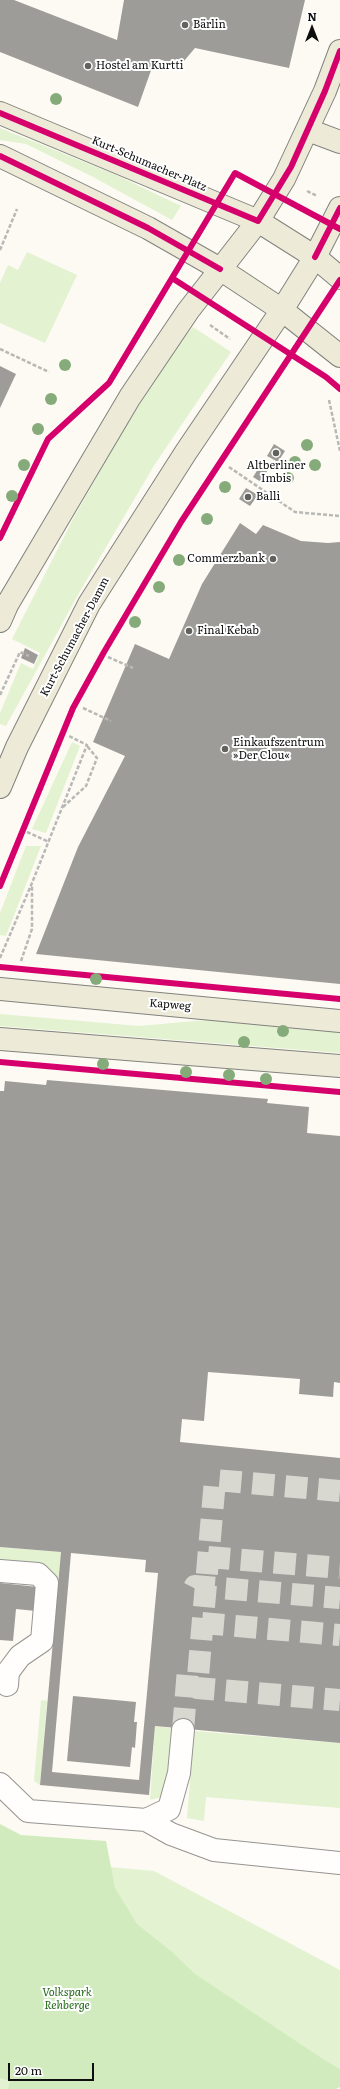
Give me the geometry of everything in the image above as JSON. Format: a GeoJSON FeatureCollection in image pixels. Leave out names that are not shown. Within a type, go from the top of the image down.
{"type":"FeatureCollection","features":[{"type":"Feature","properties":{"kind":"main road"},"geometry":{"type":"LineString","coordinates":[[0,621],[14,592],[130,397],[188,311],[258,221],[291,167],[325,91],[340,51]]}},
{"type":"Feature","properties":{"kind":"main road","name":"Kurt-Schumacher-Platz"},"geometry":{"type":"LineString","coordinates":[[0,113],[258,221],[315,256],[340,278]]}},
{"type":"Feature","properties":{"kind":"main road"},"geometry":{"type":"LineString","coordinates":[[308,130],[340,142]]}},
{"type":"Feature","properties":{"kind":"main road"},"geometry":{"type":"LineString","coordinates":[[0,156],[148,228],[220,269],[282,310],[340,356]]}},
{"type":"Feature","properties":{"kind":"main road"},"geometry":{"type":"LineString","coordinates":[[282,310],[315,256],[340,208]]}},
{"type":"Feature","properties":{"kind":"main road","name":"Kurt-Schumacher-Damm"},"geometry":{"type":"LineString","coordinates":[[0,787],[17,747],[90,604],[186,452],[282,310]]}},
{"type":"Feature","properties":{"kind":"main road","name":"Kapweg"},"geometry":{"type":"LineString","coordinates":[[0,989],[340,1021]]}},
{"type":"Feature","properties":{"kind":"main road"},"geometry":{"type":"LineString","coordinates":[[0,1038],[340,1066]]}},
{"type":"Feature","properties":{"kind":"lane"},"geometry":{"type":"LineString","coordinates":[[0,1571],[38,1574],[47,1583],[42,1641],[20,1656],[8,1672],[7,1684]]}},
{"type":"Feature","properties":{"kind":"lane"},"geometry":{"type":"LineString","coordinates":[[146,1820],[169,1809],[179,1774],[183,1730]]}},
{"type":"Feature","properties":{"kind":"lane"},"geometry":{"type":"LineString","coordinates":[[0,1784],[28,1811],[146,1820],[171,1834],[214,1850],[340,1863]]}},
{"type":"Feature","properties":{"kind":"path"},"geometry":{"type":"LineString","coordinates":[[305,190],[318,196]]}},
{"type":"Feature","properties":{"kind":"path"},"geometry":{"type":"LineString","coordinates":[[0,250],[17,209]]}},
{"type":"Feature","properties":{"kind":"path"},"geometry":{"type":"LineString","coordinates":[[206,323],[235,342]]}},
{"type":"Feature","properties":{"kind":"path"},"geometry":{"type":"LineString","coordinates":[[0,349],[49,372]]}},
{"type":"Feature","properties":{"kind":"path"},"geometry":{"type":"LineString","coordinates":[[329,400],[340,451]]}},
{"type":"Feature","properties":{"kind":"path"},"geometry":{"type":"LineString","coordinates":[[229,467],[295,512],[340,516]]}},
{"type":"Feature","properties":{"kind":"path"},"geometry":{"type":"LineString","coordinates":[[0,696],[20,652],[29,656]]}},
{"type":"Feature","properties":{"kind":"path"},"geometry":{"type":"LineString","coordinates":[[100,658],[106,655],[132,668]]}},
{"type":"Feature","properties":{"kind":"path"},"geometry":{"type":"LineString","coordinates":[[83,708],[111,721]]}},
{"type":"Feature","properties":{"kind":"path"},"geometry":{"type":"LineString","coordinates":[[62,736],[64,729]]}},
{"type":"Feature","properties":{"kind":"path"},"geometry":{"type":"LineString","coordinates":[[62,807],[86,786],[97,758],[87,745],[69,736]]}},
{"type":"Feature","properties":{"kind":"path"},"geometry":{"type":"LineString","coordinates":[[0,958],[49,842],[87,745]]}},
{"type":"Feature","properties":{"kind":"path"},"geometry":{"type":"LineString","coordinates":[[21,836],[27,822]]}},
{"type":"Feature","properties":{"kind":"path"},"geometry":{"type":"LineString","coordinates":[[27,832],[49,842]]}},
{"type":"Feature","properties":{"kind":"path"},"geometry":{"type":"LineString","coordinates":[[21,961],[32,929],[32,883]]}},
{"type":"Feature","properties":{"kind":"green space"},"geometry":{"type":"Polygon","coordinates":[[[0,128],[114,174],[181,206],[172,220],[93,177],[26,144],[0,140],[0,128]]]}},
{"type":"Feature","properties":{"kind":"green space"},"geometry":{"type":"Polygon","coordinates":[[[27,252],[77,275],[45,343],[0,323],[0,283],[8,265],[18,270],[27,252]]]}},
{"type":"Feature","properties":{"kind":"green space"},"geometry":{"type":"Polygon","coordinates":[[[193,327],[231,352],[155,464],[79,593],[6,726],[0,724],[0,713],[21,663],[33,669],[40,653],[12,639],[73,519],[125,427],[184,337],[193,327]]]}},
{"type":"Feature","properties":{"kind":"green space"},"geometry":{"type":"Polygon","coordinates":[[[72,742],[80,746],[46,833],[32,829],[72,742]]]}},
{"type":"Feature","properties":{"kind":"green space"},"geometry":{"type":"Polygon","coordinates":[[[26,846],[41,846],[6,936],[0,935],[0,913],[26,846]]]}},
{"type":"Feature","properties":{"kind":"green space"},"geometry":{"type":"Polygon","coordinates":[[[0,1014],[139,1026],[206,1020],[340,1032],[340,1053],[0,1026],[0,1014]]]}},
{"type":"Feature","properties":{"kind":"green space"},"geometry":{"type":"Polygon","coordinates":[[[0,1547],[61,1552],[58,1583],[49,1568],[41,1563],[0,1560],[0,1547]]]}},
{"type":"Feature","properties":{"kind":"green space"},"geometry":{"type":"Polygon","coordinates":[[[41,1700],[47,1701],[40,1785],[34,1781],[41,1700]]]}},
{"type":"Feature","properties":{"kind":"green space"},"geometry":{"type":"Polygon","coordinates":[[[155,1726],[176,1729],[171,1776],[162,1797],[150,1800],[155,1726]]]}},
{"type":"Feature","properties":{"kind":"green space"},"geometry":{"type":"Polygon","coordinates":[[[194,1731],[340,1743],[340,1808],[206,1797],[204,1821],[187,1818],[194,1731]]]}},
{"type":"Feature","properties":{"kind":"green space","name":"Volkspark Rehberge"},"geometry":{"type":"Polygon","coordinates":[[[0,1824],[21,1835],[106,1841],[115,1888],[137,1924],[172,1952],[195,1974],[340,2069],[340,2087],[336,2089],[8,2089],[10,2081],[0,2078],[0,1824]]]}},
{"type":"Feature","properties":{"kind":"green space","name":"Volkspark Rehberge"},"geometry":{"type":"Polygon","coordinates":[[[0,1857],[154,1871],[340,1970],[340,2069],[159,1971],[101,2089],[0,2089],[0,1857]]]}},
{"type":"Feature","properties":{"kind":"building"},"geometry":{"type":"Polygon","coordinates":[[[0,0],[14,0],[117,40],[124,0],[305,0],[289,68],[195,48],[184,61],[171,63],[159,59],[157,63],[154,62],[138,107],[0,52],[0,0]]]}},
{"type":"Feature","properties":{"kind":"building"},"geometry":{"type":"Polygon","coordinates":[[[0,366],[16,374],[0,408],[0,366]]]}},
{"type":"Feature","properties":{"kind":"building","name":"Altberliner Imbis"},"geometry":{"type":"Polygon","coordinates":[[[274,444],[285,451],[278,462],[267,456],[274,444]]]}},
{"type":"Feature","properties":{"kind":"building"},"geometry":{"type":"Polygon","coordinates":[[[260,466],[268,470],[265,474],[269,477],[267,481],[263,478],[261,482],[253,477],[260,466]]]}},
{"type":"Feature","properties":{"kind":"building","name":"Balli"},"geometry":{"type":"Polygon","coordinates":[[[246,488],[258,495],[250,506],[239,499],[246,488]]]}},
{"type":"Feature","properties":{"kind":"building","name":"Einkaufszentrum »Der Clou«"},"geometry":{"type":"Polygon","coordinates":[[[240,523],[256,534],[263,525],[301,541],[328,543],[340,542],[340,984],[36,954],[78,847],[125,756],[93,742],[135,644],[169,659],[202,584],[240,523]]]}},
{"type":"Feature","properties":{"kind":"building"},"geometry":{"type":"Polygon","coordinates":[[[25,648],[38,655],[34,664],[21,658],[25,648]]]}},
{"type":"Feature","properties":{"kind":"building"},"geometry":{"type":"Polygon","coordinates":[[[47,1080],[268,1099],[267,1103],[309,1107],[307,1133],[340,1136],[340,1383],[334,1382],[333,1397],[299,1394],[300,1379],[208,1372],[204,1421],[182,1419],[180,1442],[340,1458],[340,1743],[155,1726],[149,1795],[40,1785],[61,1552],[0,1547],[0,1091],[4,1091],[5,1081],[46,1085],[47,1080]],[[71,1553],[52,1772],[139,1780],[158,1573],[145,1572],[146,1560],[71,1553]]]}},
{"type":"Feature","properties":{"kind":"building"},"geometry":{"type":"Polygon","coordinates":[[[0,1583],[38,1587],[36,1611],[16,1609],[13,1641],[0,1640],[0,1583]]]}},
{"type":"Feature","properties":{"kind":"building"},"geometry":{"type":"Polygon","coordinates":[[[73,1696],[136,1702],[134,1722],[137,1722],[135,1748],[132,1747],[130,1767],[67,1761],[73,1696]]]}},
{"type":"Feature","properties":{"kind":"tunnel"},"geometry":{"type":"LineString","coordinates":[[340,1491],[215,1480],[197,1688],[340,1700]]}},
{"type":"Feature","properties":{"kind":"tunnel"},"geometry":{"type":"LineString","coordinates":[[208,1557],[340,1568]]}},
{"type":"Feature","properties":{"kind":"tunnel"},"geometry":{"type":"LineString","coordinates":[[194,1588],[195,1586],[340,1598]]}},
{"type":"Feature","properties":{"kind":"tunnel"},"geometry":{"type":"LineString","coordinates":[[202,1623],[340,1635]]}},
{"type":"Feature","properties":{"kind":"tunnel"},"geometry":{"type":"LineString","coordinates":[[183,1730],[188,1669]]}},
{"type":"Feature","properties":{"kind":"cycle path"},"geometry":{"type":"LineString","coordinates":[[0,113],[258,221],[291,167],[325,91],[340,51]]}},
{"type":"Feature","properties":{"kind":"cycle path"},"geometry":{"type":"LineString","coordinates":[[0,156],[148,228],[220,269]]}},
{"type":"Feature","properties":{"kind":"cycle path"},"geometry":{"type":"LineString","coordinates":[[0,538],[48,439],[109,383],[235,173],[340,229]]}},
{"type":"Feature","properties":{"kind":"cycle path"},"geometry":{"type":"LineString","coordinates":[[315,257],[340,208]]}},
{"type":"Feature","properties":{"kind":"cycle path"},"geometry":{"type":"LineString","coordinates":[[172,278],[326,377],[340,389]]}},
{"type":"Feature","properties":{"kind":"cycle path"},"geometry":{"type":"LineString","coordinates":[[0,886],[73,708],[104,652],[181,522],[340,280]]}},
{"type":"Feature","properties":{"kind":"cycle path"},"geometry":{"type":"LineString","coordinates":[[0,967],[340,999]]}},
{"type":"Feature","properties":{"kind":"cycle path"},"geometry":{"type":"LineString","coordinates":[[0,1062],[340,1092]]}},
{"type":"Feature","properties":{"kind":"place","name":"Bärlin"},"geometry":{"type":"Point","coordinates":[185,25]}},
{"type":"Feature","properties":{"kind":"place","name":"Hostel am Kurtti"},"geometry":{"type":"Point","coordinates":[88,66]}},
{"type":"Feature","properties":{"kind":"place","name":"Altberliner Imbis"},"geometry":{"type":"Point","coordinates":[276,453]}},
{"type":"Feature","properties":{"kind":"place","name":"Balli"},"geometry":{"type":"Point","coordinates":[248,497]}},
{"type":"Feature","properties":{"kind":"place","name":"Commerzbank"},"geometry":{"type":"Point","coordinates":[273,559]}},
{"type":"Feature","properties":{"kind":"place","name":"Final Kebab"},"geometry":{"type":"Point","coordinates":[189,631]}},
{"type":"Feature","properties":{"kind":"place","name":"Einkaufszentrum »Der Clou«"},"geometry":{"type":"Point","coordinates":[225,749]}}]}
